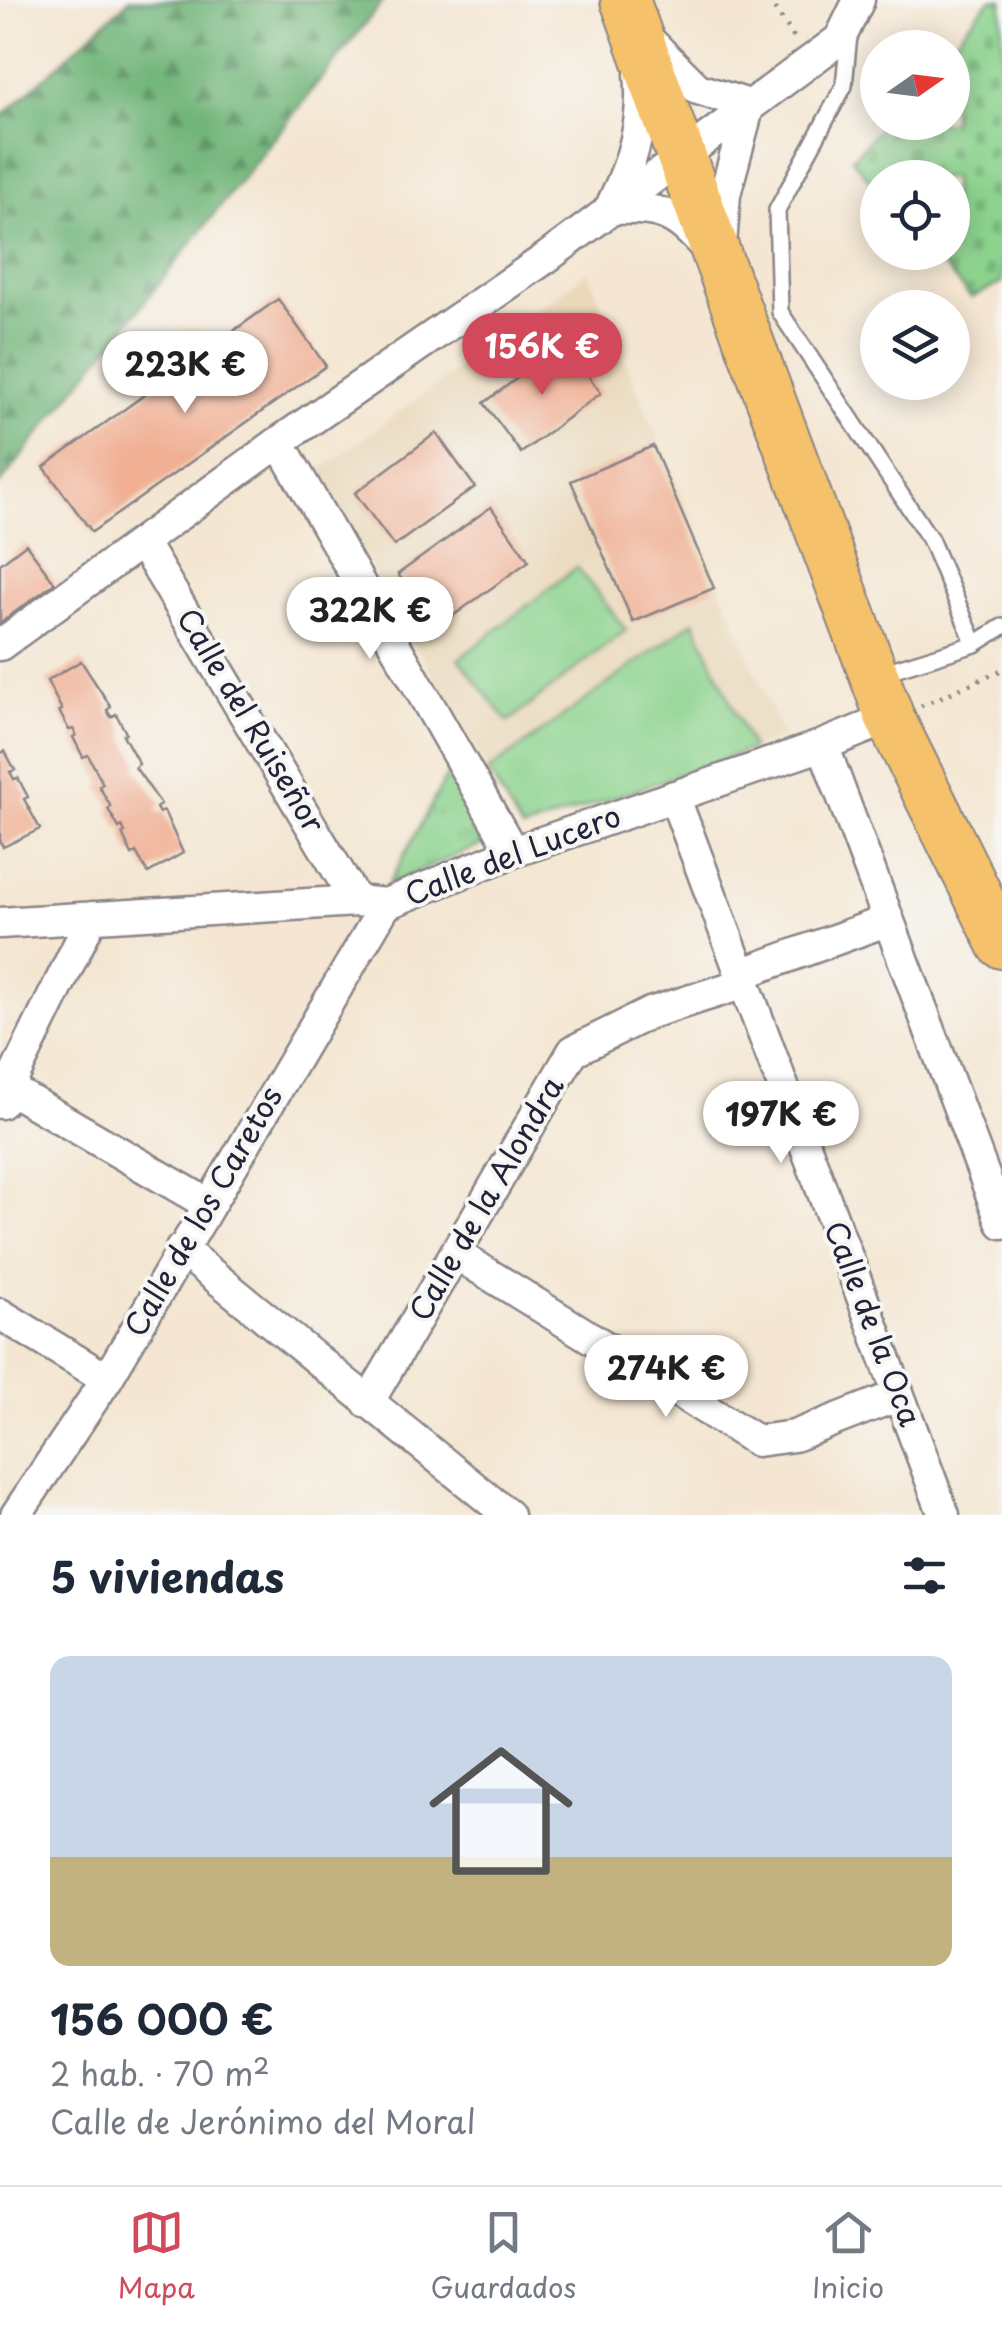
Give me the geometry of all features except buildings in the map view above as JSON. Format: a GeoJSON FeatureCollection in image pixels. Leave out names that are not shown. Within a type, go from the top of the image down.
{"type":"FeatureCollection","features":[{"type":"Feature","properties":{"kind":"main road"},"geometry":{"type":"LineString","coordinates":[[630,12],[882,697],[1002,944]]}},
{"type":"Feature","properties":{"kind":"street"},"geometry":{"type":"LineString","coordinates":[[0,645],[280,442],[546,258],[840,39],[855,8]]}},
{"type":"Feature","properties":{"kind":"street"},"geometry":{"type":"LineString","coordinates":[[630,12],[698,89],[748,105]]}},
{"type":"Feature","properties":{"kind":"street"},"geometry":{"type":"LineString","coordinates":[[609,210],[630,166],[643,102],[630,12]]}},
{"type":"Feature","properties":{"kind":"street"},"geometry":{"type":"LineString","coordinates":[[720,264],[725,194],[748,105]]}},
{"type":"Feature","properties":{"kind":"street"},"geometry":{"type":"LineString","coordinates":[[609,210],[651,208],[684,224],[720,264]]}},
{"type":"Feature","properties":{"kind":"street"},"geometry":{"type":"LineString","coordinates":[[280,442],[513,852]]}},
{"type":"Feature","properties":{"kind":"street","name":"Calle del Ruiseñor"},"geometry":{"type":"LineString","coordinates":[[142,542],[371,903]]}},
{"type":"Feature","properties":{"kind":"street","name":"Calle del Lucero"},"geometry":{"type":"LineString","coordinates":[[0,923],[371,903],[823,746],[882,697]]}},
{"type":"Feature","properties":{"kind":"street"},"geometry":{"type":"LineString","coordinates":[[823,746],[1002,1223]]}},
{"type":"Feature","properties":{"kind":"street","name":"Calle de la Oca"},"geometry":{"type":"LineString","coordinates":[[674,796],[944,1515]]}},
{"type":"Feature","properties":{"kind":"street","name":"Calle de los Caretos"},"geometry":{"type":"LineString","coordinates":[[16,1515],[107,1379],[208,1204],[371,903]]}},
{"type":"Feature","properties":{"kind":"street"},"geometry":{"type":"LineString","coordinates":[[92,917],[4,1096],[208,1204]]}},
{"type":"Feature","properties":{"kind":"street","name":"Calle de la Alondra"},"geometry":{"type":"LineString","coordinates":[[368,1403],[573,1051],[650,1014],[886,920]]}},
{"type":"Feature","properties":{"kind":"street"},"geometry":{"type":"LineString","coordinates":[[181,1249],[508,1515]]}},
{"type":"Feature","properties":{"kind":"street"},"geometry":{"type":"LineString","coordinates":[[456,1254],[757,1441],[794,1436],[899,1395]]}},
{"type":"Feature","properties":{"kind":"street"},"geometry":{"type":"LineString","coordinates":[[0,1314],[107,1379]]}},
{"type":"Feature","properties":{"kind":"lane"},"geometry":{"type":"LineString","coordinates":[[855,8],[844,86],[777,210],[780,312],[930,539],[974,644]]}},
{"type":"Feature","properties":{"kind":"lane"},"geometry":{"type":"LineString","coordinates":[[882,697],[1002,627]]}},
{"type":"Feature","properties":{"kind":"path"},"geometry":{"type":"LineString","coordinates":[[769,0],[810,61]]}},
{"type":"Feature","properties":{"kind":"path"},"geometry":{"type":"LineString","coordinates":[[882,697],[1002,670]]}},
{"type":"Feature","properties":{"kind":"shaded area"},"geometry":{"type":"Polygon","coordinates":[[[588,272],[783,737],[522,830],[317,473],[588,272]]]}},
{"type":"Feature","properties":{"kind":"green space"},"geometry":{"type":"Polygon","coordinates":[[[129,0],[384,0],[0,484],[0,118],[129,0]]]}},
{"type":"Feature","properties":{"kind":"green space"},"geometry":{"type":"Polygon","coordinates":[[[990,0],[1002,0],[1002,283],[971,298],[970,290],[964,290],[947,270],[970,270],[970,160],[860,160],[860,169],[852,159],[869,140],[970,140],[970,30],[964,30],[990,0]]]}},
{"type":"Feature","properties":{"kind":"green space"},"geometry":{"type":"Polygon","coordinates":[[[577,567],[626,630],[508,722],[459,659],[577,567]]]}},
{"type":"Feature","properties":{"kind":"green space"},"geometry":{"type":"Polygon","coordinates":[[[694,621],[752,749],[522,830],[488,771],[694,621]]]}},
{"type":"Feature","properties":{"kind":"green space"},"geometry":{"type":"Polygon","coordinates":[[[449,772],[488,842],[388,885],[449,772]]]}}]}
